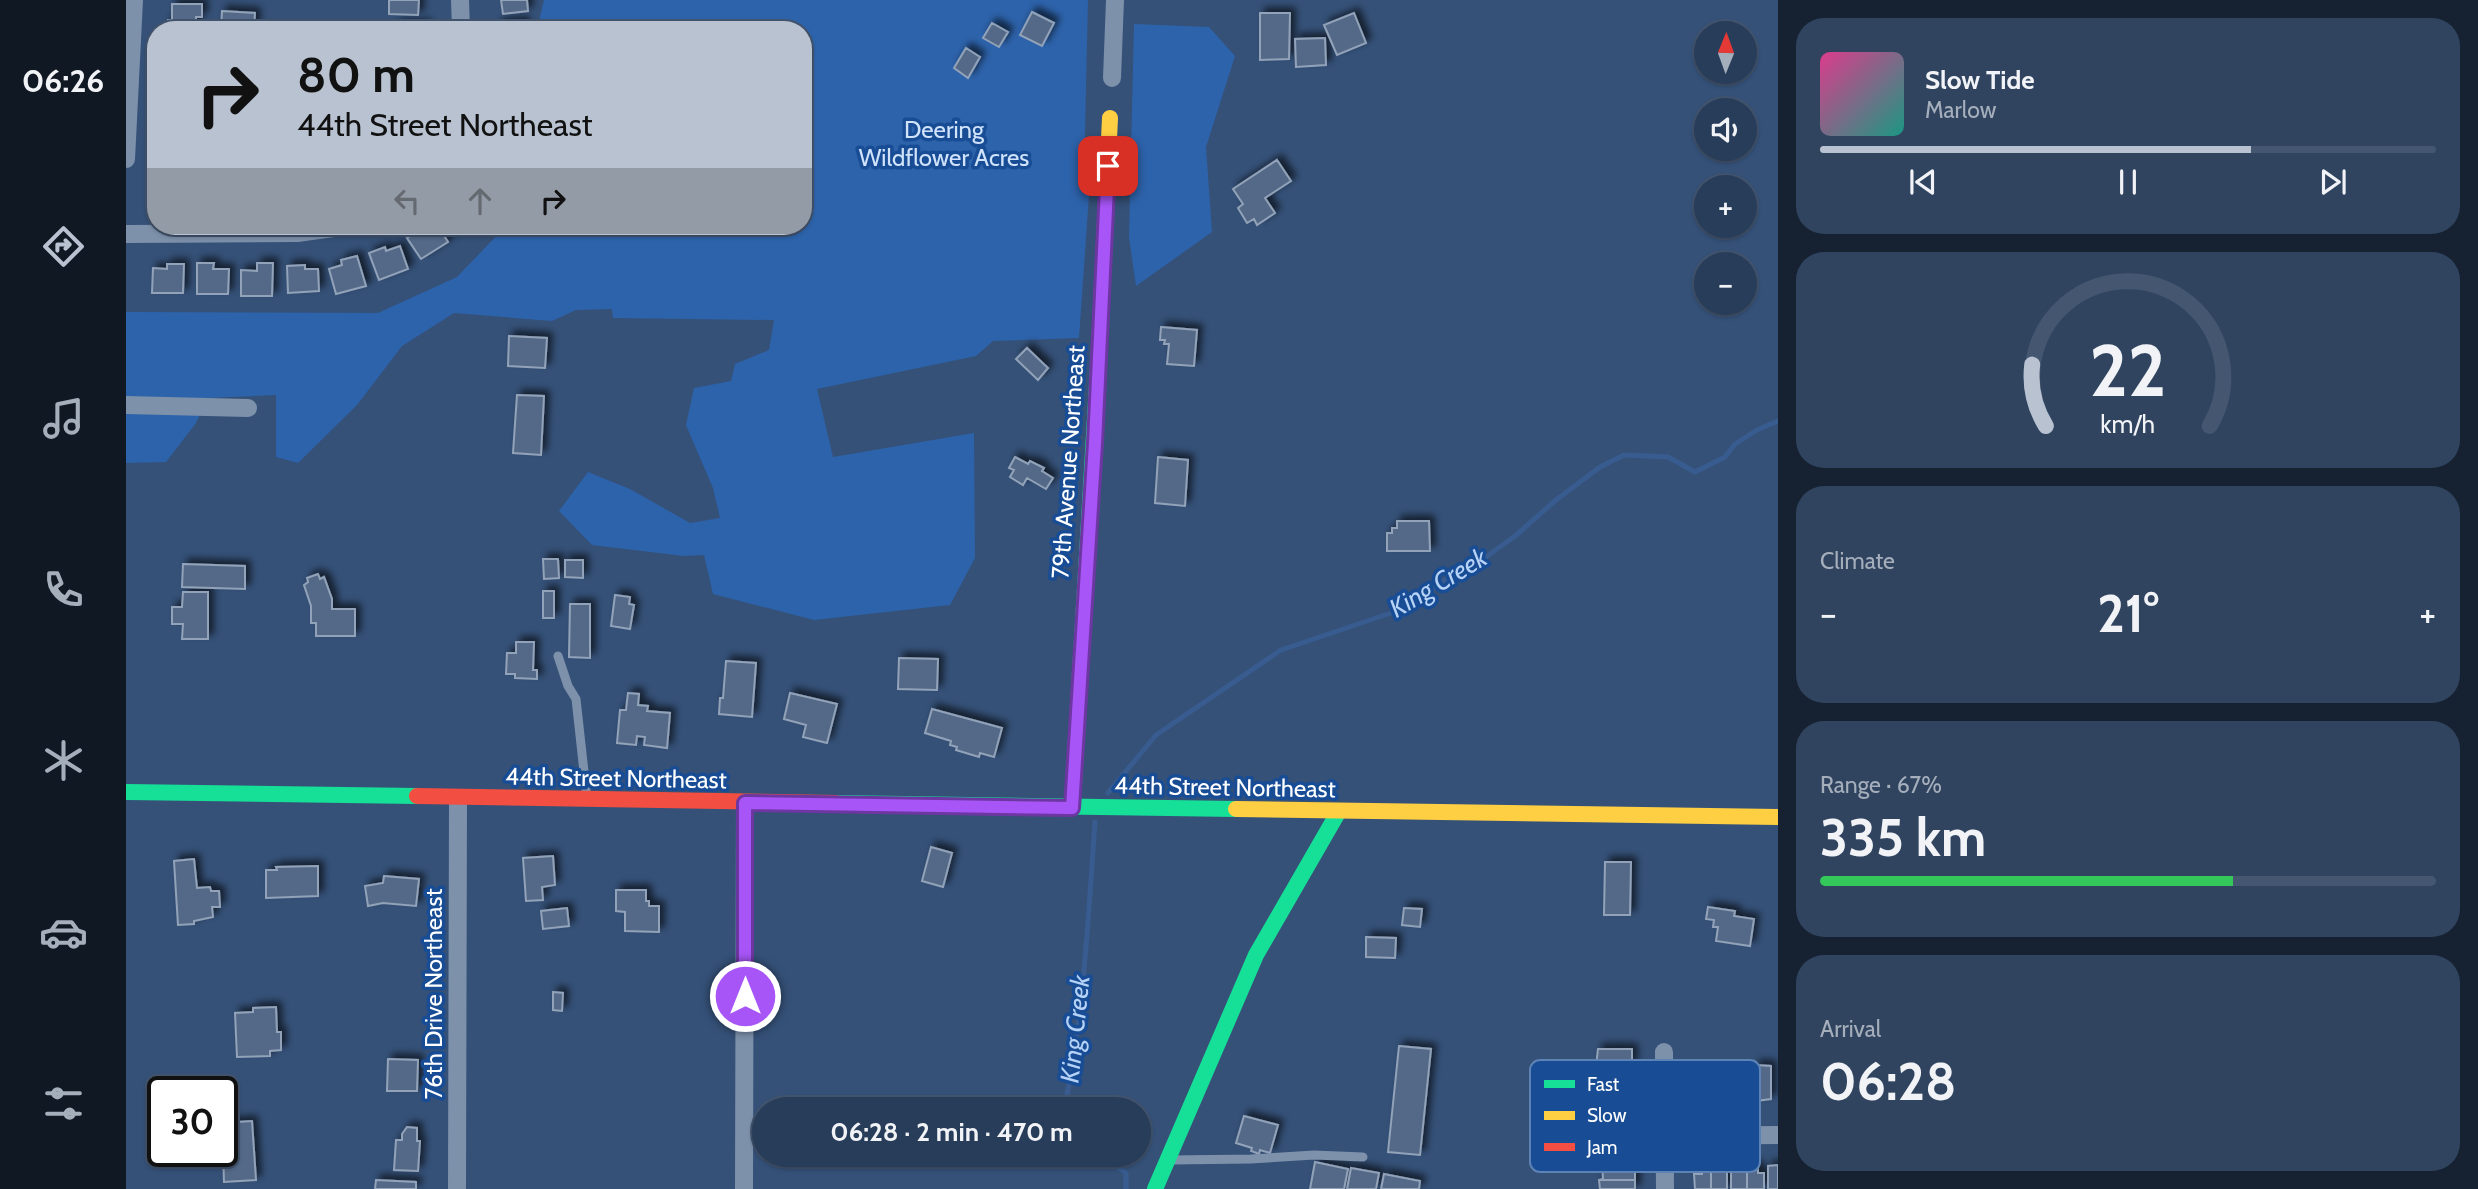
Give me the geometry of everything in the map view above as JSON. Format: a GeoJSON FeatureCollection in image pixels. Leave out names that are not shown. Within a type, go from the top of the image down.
{"type":"FeatureCollection","features":[{"type":"Feature","properties":{"kind":"street"},"geometry":{"type":"LineString","coordinates":[[126,159],[134,0]]}},
{"type":"Feature","properties":{"kind":"street"},"geometry":{"type":"LineString","coordinates":[[460,0],[461,21]]}},
{"type":"Feature","properties":{"kind":"street"},"geometry":{"type":"LineString","coordinates":[[1112,78],[1115,0]]}},
{"type":"Feature","properties":{"kind":"street","name":"79th Avenue Northeast"},"geometry":{"type":"LineString","coordinates":[[1072,808],[1095,443],[1110,118]]}},
{"type":"Feature","properties":{"kind":"street"},"geometry":{"type":"LineString","coordinates":[[126,234],[147,234]]}},
{"type":"Feature","properties":{"kind":"street"},"geometry":{"type":"LineString","coordinates":[[126,405],[248,408]]}},
{"type":"Feature","properties":{"kind":"street","name":"44th Street Northeast"},"geometry":{"type":"LineString","coordinates":[[126,792],[1778,817]]}},
{"type":"Feature","properties":{"kind":"street","name":"76th Drive Northeast"},"geometry":{"type":"LineString","coordinates":[[457,1189],[458,798]]}},
{"type":"Feature","properties":{"kind":"street"},"geometry":{"type":"LineString","coordinates":[[744,1189],[745,803]]}},
{"type":"Feature","properties":{"kind":"street"},"geometry":{"type":"LineString","coordinates":[[1155,1189],[1256,955],[1339,811]]}},
{"type":"Feature","properties":{"kind":"street"},"geometry":{"type":"LineString","coordinates":[[1664,1052],[1664,1060]]}},
{"type":"Feature","properties":{"kind":"street"},"geometry":{"type":"LineString","coordinates":[[1760,1135],[1778,1135]]}},
{"type":"Feature","properties":{"kind":"lane"},"geometry":{"type":"LineString","coordinates":[[558,656],[568,686],[576,699],[587,800]]}},
{"type":"Feature","properties":{"kind":"lane"},"geometry":{"type":"LineString","coordinates":[[1167,1160],[1251,1160],[1314,1155],[1363,1157]]}},
{"type":"Feature","properties":{"kind":"green space","name":"Deering Wildflower Acres"},"geometry":{"type":"Polygon","coordinates":[[[544,0],[1088,0],[1084,176],[1090,181],[1079,338],[993,341],[976,356],[817,389],[833,457],[974,433],[975,558],[950,605],[814,620],[713,594],[704,555],[684,556],[592,545],[559,511],[588,472],[630,489],[690,523],[720,518],[713,488],[686,425],[694,388],[731,381],[735,364],[769,350],[774,320],[613,318],[612,309],[576,310],[552,321],[454,313],[402,346],[357,405],[298,463],[276,457],[276,395],[208,398],[196,423],[166,462],[126,463],[126,312],[378,313],[457,277],[497,235],[812,235],[812,21],[539,21],[544,0]]]}},
{"type":"Feature","properties":{"kind":"green space"},"geometry":{"type":"Polygon","coordinates":[[[1134,24],[1209,27],[1235,56],[1206,147],[1212,232],[1136,286],[1129,237],[1134,24]]]}},
{"type":"Feature","properties":{"kind":"building"},"geometry":{"type":"Polygon","coordinates":[[[389,0],[419,0],[418,15],[389,14],[389,0]]]}},
{"type":"Feature","properties":{"kind":"building"},"geometry":{"type":"Polygon","coordinates":[[[501,0],[527,0],[528,11],[503,14],[501,0]]]}},
{"type":"Feature","properties":{"kind":"building"},"geometry":{"type":"Polygon","coordinates":[[[172,4],[202,4],[202,17],[196,17],[196,21],[168,21],[172,20],[172,4]]]}},
{"type":"Feature","properties":{"kind":"building"},"geometry":{"type":"Polygon","coordinates":[[[222,11],[255,13],[255,21],[221,21],[222,11]]]}},
{"type":"Feature","properties":{"kind":"building"},"geometry":{"type":"Polygon","coordinates":[[[1032,12],[1054,23],[1042,46],[1020,35],[1032,12]]]}},
{"type":"Feature","properties":{"kind":"building"},"geometry":{"type":"Polygon","coordinates":[[[1260,13],[1290,13],[1289,59],[1260,60],[1260,13]]]}},
{"type":"Feature","properties":{"kind":"building"},"geometry":{"type":"Polygon","coordinates":[[[1354,13],[1366,43],[1337,55],[1324,25],[1354,13]]]}},
{"type":"Feature","properties":{"kind":"building"},"geometry":{"type":"Polygon","coordinates":[[[992,23],[1008,32],[999,47],[983,38],[992,23]]]}},
{"type":"Feature","properties":{"kind":"building"},"geometry":{"type":"Polygon","coordinates":[[[1325,38],[1326,65],[1296,67],[1295,39],[1325,38]]]}},
{"type":"Feature","properties":{"kind":"building"},"geometry":{"type":"Polygon","coordinates":[[[966,48],[980,57],[968,78],[954,68],[966,48]]]}},
{"type":"Feature","properties":{"kind":"building"},"geometry":{"type":"Polygon","coordinates":[[[1277,160],[1291,181],[1265,198],[1275,213],[1257,225],[1254,219],[1247,223],[1238,208],[1243,204],[1233,189],[1277,160]]]}},
{"type":"Feature","properties":{"kind":"building"},"geometry":{"type":"Polygon","coordinates":[[[412,235],[444,235],[448,242],[421,259],[407,238],[412,235]]]}},
{"type":"Feature","properties":{"kind":"building"},"geometry":{"type":"Polygon","coordinates":[[[400,246],[408,269],[379,280],[369,253],[385,247],[386,251],[400,246]]]}},
{"type":"Feature","properties":{"kind":"building"},"geometry":{"type":"Polygon","coordinates":[[[357,256],[366,286],[336,294],[329,269],[342,265],[341,260],[357,256]]]}},
{"type":"Feature","properties":{"kind":"building"},"geometry":{"type":"Polygon","coordinates":[[[197,263],[214,263],[213,269],[229,269],[228,294],[197,294],[197,263]]]}},
{"type":"Feature","properties":{"kind":"building"},"geometry":{"type":"Polygon","coordinates":[[[257,263],[273,263],[272,296],[241,296],[241,270],[257,271],[257,263]]]}},
{"type":"Feature","properties":{"kind":"building"},"geometry":{"type":"Polygon","coordinates":[[[167,264],[184,264],[183,293],[152,293],[153,268],[167,269],[167,264]]]}},
{"type":"Feature","properties":{"kind":"building"},"geometry":{"type":"Polygon","coordinates":[[[305,265],[305,269],[318,269],[319,291],[288,293],[287,266],[305,265]]]}},
{"type":"Feature","properties":{"kind":"building"},"geometry":{"type":"Polygon","coordinates":[[[1161,327],[1197,330],[1194,366],[1167,364],[1169,344],[1160,340],[1161,327]]]}},
{"type":"Feature","properties":{"kind":"building"},"geometry":{"type":"Polygon","coordinates":[[[509,336],[547,338],[545,368],[508,366],[509,336]]]}},
{"type":"Feature","properties":{"kind":"building"},"geometry":{"type":"Polygon","coordinates":[[[1027,348],[1048,368],[1038,380],[1016,359],[1027,348]]]}},
{"type":"Feature","properties":{"kind":"building"},"geometry":{"type":"Polygon","coordinates":[[[517,395],[544,396],[541,455],[513,453],[517,395]]]}},
{"type":"Feature","properties":{"kind":"building"},"geometry":{"type":"Polygon","coordinates":[[[1015,457],[1044,468],[1042,471],[1053,478],[1046,489],[1027,478],[1023,485],[1010,477],[1014,470],[1009,468],[1015,457]]]}},
{"type":"Feature","properties":{"kind":"building"},"geometry":{"type":"Polygon","coordinates":[[[1158,457],[1188,460],[1185,506],[1155,503],[1158,457]]]}},
{"type":"Feature","properties":{"kind":"building"},"geometry":{"type":"Polygon","coordinates":[[[1397,521],[1429,521],[1430,551],[1387,551],[1387,533],[1392,533],[1392,528],[1397,528],[1397,521]]]}},
{"type":"Feature","properties":{"kind":"building"},"geometry":{"type":"Polygon","coordinates":[[[543,559],[558,559],[559,578],[544,579],[543,559]]]}},
{"type":"Feature","properties":{"kind":"building"},"geometry":{"type":"Polygon","coordinates":[[[565,560],[583,560],[583,578],[565,577],[565,560]]]}},
{"type":"Feature","properties":{"kind":"building"},"geometry":{"type":"Polygon","coordinates":[[[183,564],[245,566],[245,589],[182,587],[183,564]]]}},
{"type":"Feature","properties":{"kind":"building"},"geometry":{"type":"Polygon","coordinates":[[[318,574],[320,579],[324,577],[332,599],[332,609],[355,609],[355,636],[316,636],[316,623],[311,623],[311,606],[304,585],[308,582],[307,578],[318,574]]]}},
{"type":"Feature","properties":{"kind":"building"},"geometry":{"type":"Polygon","coordinates":[[[543,591],[554,591],[554,618],[543,618],[543,591]]]}},
{"type":"Feature","properties":{"kind":"building"},"geometry":{"type":"Polygon","coordinates":[[[183,592],[208,592],[208,639],[182,639],[183,624],[172,624],[172,607],[182,607],[183,592]]]}},
{"type":"Feature","properties":{"kind":"building"},"geometry":{"type":"Polygon","coordinates":[[[615,595],[630,597],[629,604],[634,605],[630,629],[611,626],[615,595]]]}},
{"type":"Feature","properties":{"kind":"building"},"geometry":{"type":"Polygon","coordinates":[[[570,604],[590,604],[590,658],[569,657],[570,604]]]}},
{"type":"Feature","properties":{"kind":"building"},"geometry":{"type":"Polygon","coordinates":[[[516,642],[534,642],[533,670],[537,670],[537,679],[515,678],[515,674],[506,674],[507,653],[516,653],[516,642]]]}},
{"type":"Feature","properties":{"kind":"building"},"geometry":{"type":"Polygon","coordinates":[[[899,658],[938,659],[937,690],[898,689],[899,658]]]}},
{"type":"Feature","properties":{"kind":"building"},"geometry":{"type":"Polygon","coordinates":[[[726,661],[756,663],[752,717],[719,714],[726,661]]]}},
{"type":"Feature","properties":{"kind":"building"},"geometry":{"type":"Polygon","coordinates":[[[628,693],[639,694],[638,705],[648,706],[647,711],[670,713],[667,748],[644,745],[645,737],[637,736],[636,745],[617,743],[620,710],[626,710],[628,693]]]}},
{"type":"Feature","properties":{"kind":"building"},"geometry":{"type":"Polygon","coordinates":[[[790,693],[837,704],[827,743],[803,737],[806,725],[784,719],[790,693]]]}},
{"type":"Feature","properties":{"kind":"building"},"geometry":{"type":"Polygon","coordinates":[[[932,709],[1002,728],[994,757],[980,753],[979,757],[956,750],[957,747],[950,745],[951,741],[925,733],[932,709]]]}},
{"type":"Feature","properties":{"kind":"building"},"geometry":{"type":"Polygon","coordinates":[[[931,847],[952,853],[943,887],[922,881],[931,847]]]}},
{"type":"Feature","properties":{"kind":"building"},"geometry":{"type":"Polygon","coordinates":[[[553,856],[555,885],[542,887],[543,900],[526,901],[523,858],[553,856]]]}},
{"type":"Feature","properties":{"kind":"building"},"geometry":{"type":"Polygon","coordinates":[[[194,859],[197,888],[210,887],[211,891],[219,891],[220,907],[212,907],[213,917],[194,921],[194,924],[178,925],[174,861],[194,859]]]}},
{"type":"Feature","properties":{"kind":"building"},"geometry":{"type":"Polygon","coordinates":[[[1605,862],[1631,862],[1630,915],[1604,915],[1605,862]]]}},
{"type":"Feature","properties":{"kind":"building"},"geometry":{"type":"Polygon","coordinates":[[[318,866],[318,896],[266,898],[266,870],[277,870],[276,867],[318,866]]]}},
{"type":"Feature","properties":{"kind":"building"},"geometry":{"type":"Polygon","coordinates":[[[384,876],[419,879],[416,906],[383,903],[368,906],[365,886],[383,883],[384,876]]]}},
{"type":"Feature","properties":{"kind":"building"},"geometry":{"type":"Polygon","coordinates":[[[616,890],[646,890],[649,906],[659,906],[659,932],[625,931],[625,912],[616,911],[616,890]]]}},
{"type":"Feature","properties":{"kind":"building"},"geometry":{"type":"Polygon","coordinates":[[[1708,907],[1735,911],[1734,916],[1754,919],[1750,946],[1716,941],[1718,927],[1713,927],[1714,920],[1706,919],[1708,907]]]}},
{"type":"Feature","properties":{"kind":"building"},"geometry":{"type":"Polygon","coordinates":[[[567,908],[569,926],[543,929],[541,911],[567,908]]]}},
{"type":"Feature","properties":{"kind":"building"},"geometry":{"type":"Polygon","coordinates":[[[1404,908],[1422,909],[1420,927],[1402,925],[1404,908]]]}},
{"type":"Feature","properties":{"kind":"building"},"geometry":{"type":"Polygon","coordinates":[[[1366,937],[1396,938],[1395,958],[1366,957],[1366,937]]]}},
{"type":"Feature","properties":{"kind":"building"},"geometry":{"type":"Polygon","coordinates":[[[553,992],[563,993],[562,1011],[553,1010],[553,992]]]}},
{"type":"Feature","properties":{"kind":"building"},"geometry":{"type":"Polygon","coordinates":[[[276,1007],[281,1050],[270,1051],[270,1056],[237,1057],[235,1013],[253,1012],[253,1008],[276,1007]]]}},
{"type":"Feature","properties":{"kind":"building"},"geometry":{"type":"Polygon","coordinates":[[[1399,1046],[1431,1049],[1420,1155],[1388,1152],[1399,1046]]]}},
{"type":"Feature","properties":{"kind":"building"},"geometry":{"type":"Polygon","coordinates":[[[1598,1049],[1632,1049],[1632,1060],[1597,1060],[1598,1049]]]}},
{"type":"Feature","properties":{"kind":"building"},"geometry":{"type":"Polygon","coordinates":[[[388,1059],[418,1060],[417,1091],[387,1091],[388,1059]]]}},
{"type":"Feature","properties":{"kind":"building"},"geometry":{"type":"Polygon","coordinates":[[[1760,1065],[1771,1066],[1771,1099],[1760,1100],[1760,1065]]]}},
{"type":"Feature","properties":{"kind":"building"},"geometry":{"type":"Polygon","coordinates":[[[1244,1116],[1278,1125],[1270,1153],[1260,1150],[1259,1154],[1251,1151],[1252,1148],[1236,1143],[1244,1116]]]}},
{"type":"Feature","properties":{"kind":"building"},"geometry":{"type":"Polygon","coordinates":[[[252,1121],[256,1180],[224,1182],[223,1167],[238,1167],[238,1122],[252,1121]]]}},
{"type":"Feature","properties":{"kind":"building"},"geometry":{"type":"Polygon","coordinates":[[[407,1127],[417,1128],[417,1141],[420,1141],[418,1171],[394,1170],[396,1140],[402,1140],[402,1134],[407,1127]]]}},
{"type":"Feature","properties":{"kind":"building"},"geometry":{"type":"Polygon","coordinates":[[[1315,1162],[1348,1169],[1344,1189],[1310,1189],[1315,1162]]]}},
{"type":"Feature","properties":{"kind":"building"},"geometry":{"type":"Polygon","coordinates":[[[1778,1165],[1778,1189],[1768,1189],[1768,1166],[1778,1165]]]}},
{"type":"Feature","properties":{"kind":"building"},"geometry":{"type":"Polygon","coordinates":[[[1351,1168],[1379,1173],[1376,1189],[1347,1189],[1351,1168]]]}},
{"type":"Feature","properties":{"kind":"building"},"geometry":{"type":"Polygon","coordinates":[[[1603,1172],[1635,1172],[1635,1180],[1599,1180],[1603,1179],[1603,1172]]]}},
{"type":"Feature","properties":{"kind":"building"},"geometry":{"type":"Polygon","coordinates":[[[1711,1172],[1711,1189],[1695,1189],[1694,1174],[1711,1172]]]}},
{"type":"Feature","properties":{"kind":"building"},"geometry":{"type":"Polygon","coordinates":[[[1711,1172],[1727,1172],[1727,1189],[1711,1189],[1711,1172]]]}},
{"type":"Feature","properties":{"kind":"building"},"geometry":{"type":"Polygon","coordinates":[[[1731,1172],[1747,1172],[1747,1189],[1731,1189],[1731,1172]]]}},
{"type":"Feature","properties":{"kind":"building"},"geometry":{"type":"Polygon","coordinates":[[[1747,1172],[1764,1173],[1764,1189],[1747,1189],[1747,1172]]]}},
{"type":"Feature","properties":{"kind":"building"},"geometry":{"type":"Polygon","coordinates":[[[1384,1174],[1420,1181],[1419,1189],[1381,1189],[1384,1174]]]}},
{"type":"Feature","properties":{"kind":"building"},"geometry":{"type":"Polygon","coordinates":[[[376,1180],[416,1182],[416,1189],[375,1189],[376,1180]]]}},
{"type":"Feature","properties":{"kind":"building"},"geometry":{"type":"Polygon","coordinates":[[[1599,1180],[1635,1180],[1635,1189],[1600,1189],[1599,1180]]]}},
{"type":"Feature","properties":{"kind":"waterway","name":"King Creek"},"geometry":{"type":"LineString","coordinates":[[1108,793],[1156,735],[1281,650],[1391,613],[1459,570],[1486,557],[1600,467],[1624,455],[1668,457],[1695,472],[1725,457],[1735,444],[1757,430],[1778,421]]}},
{"type":"Feature","properties":{"kind":"waterway","name":"King Creek"},"geometry":{"type":"LineString","coordinates":[[1067,1097],[1081,1002],[1095,822]]}},
{"type":"Feature","properties":{"kind":"waterway","name":"King Creek"},"geometry":{"type":"LineString","coordinates":[[1117,1167],[1126,1173],[1126,1189]]}},
{"type":"Feature","properties":{"kind":"traffic: fast"},"geometry":{"type":"LineString","coordinates":[[1072,808],[1099,350]]}},
{"type":"Feature","properties":{"kind":"traffic: fast"},"geometry":{"type":"LineString","coordinates":[[126,792],[417,796]]}},
{"type":"Feature","properties":{"kind":"traffic: fast"},"geometry":{"type":"LineString","coordinates":[[836,803],[1236,809]]}},
{"type":"Feature","properties":{"kind":"traffic: fast"},"geometry":{"type":"LineString","coordinates":[[1155,1189],[1256,955],[1339,811]]}},
{"type":"Feature","properties":{"kind":"traffic: slow"},"geometry":{"type":"LineString","coordinates":[[1099,350],[1110,118]]}},
{"type":"Feature","properties":{"kind":"traffic: slow"},"geometry":{"type":"LineString","coordinates":[[1236,809],[1778,817]]}},
{"type":"Feature","properties":{"kind":"traffic: jam"},"geometry":{"type":"LineString","coordinates":[[417,796],[836,803]]}},
{"type":"Feature","properties":{"kind":"route"},"geometry":{"type":"LineString","coordinates":[[745,996],[745,803],[1072,808],[1095,443],[1108,166]]}}]}
